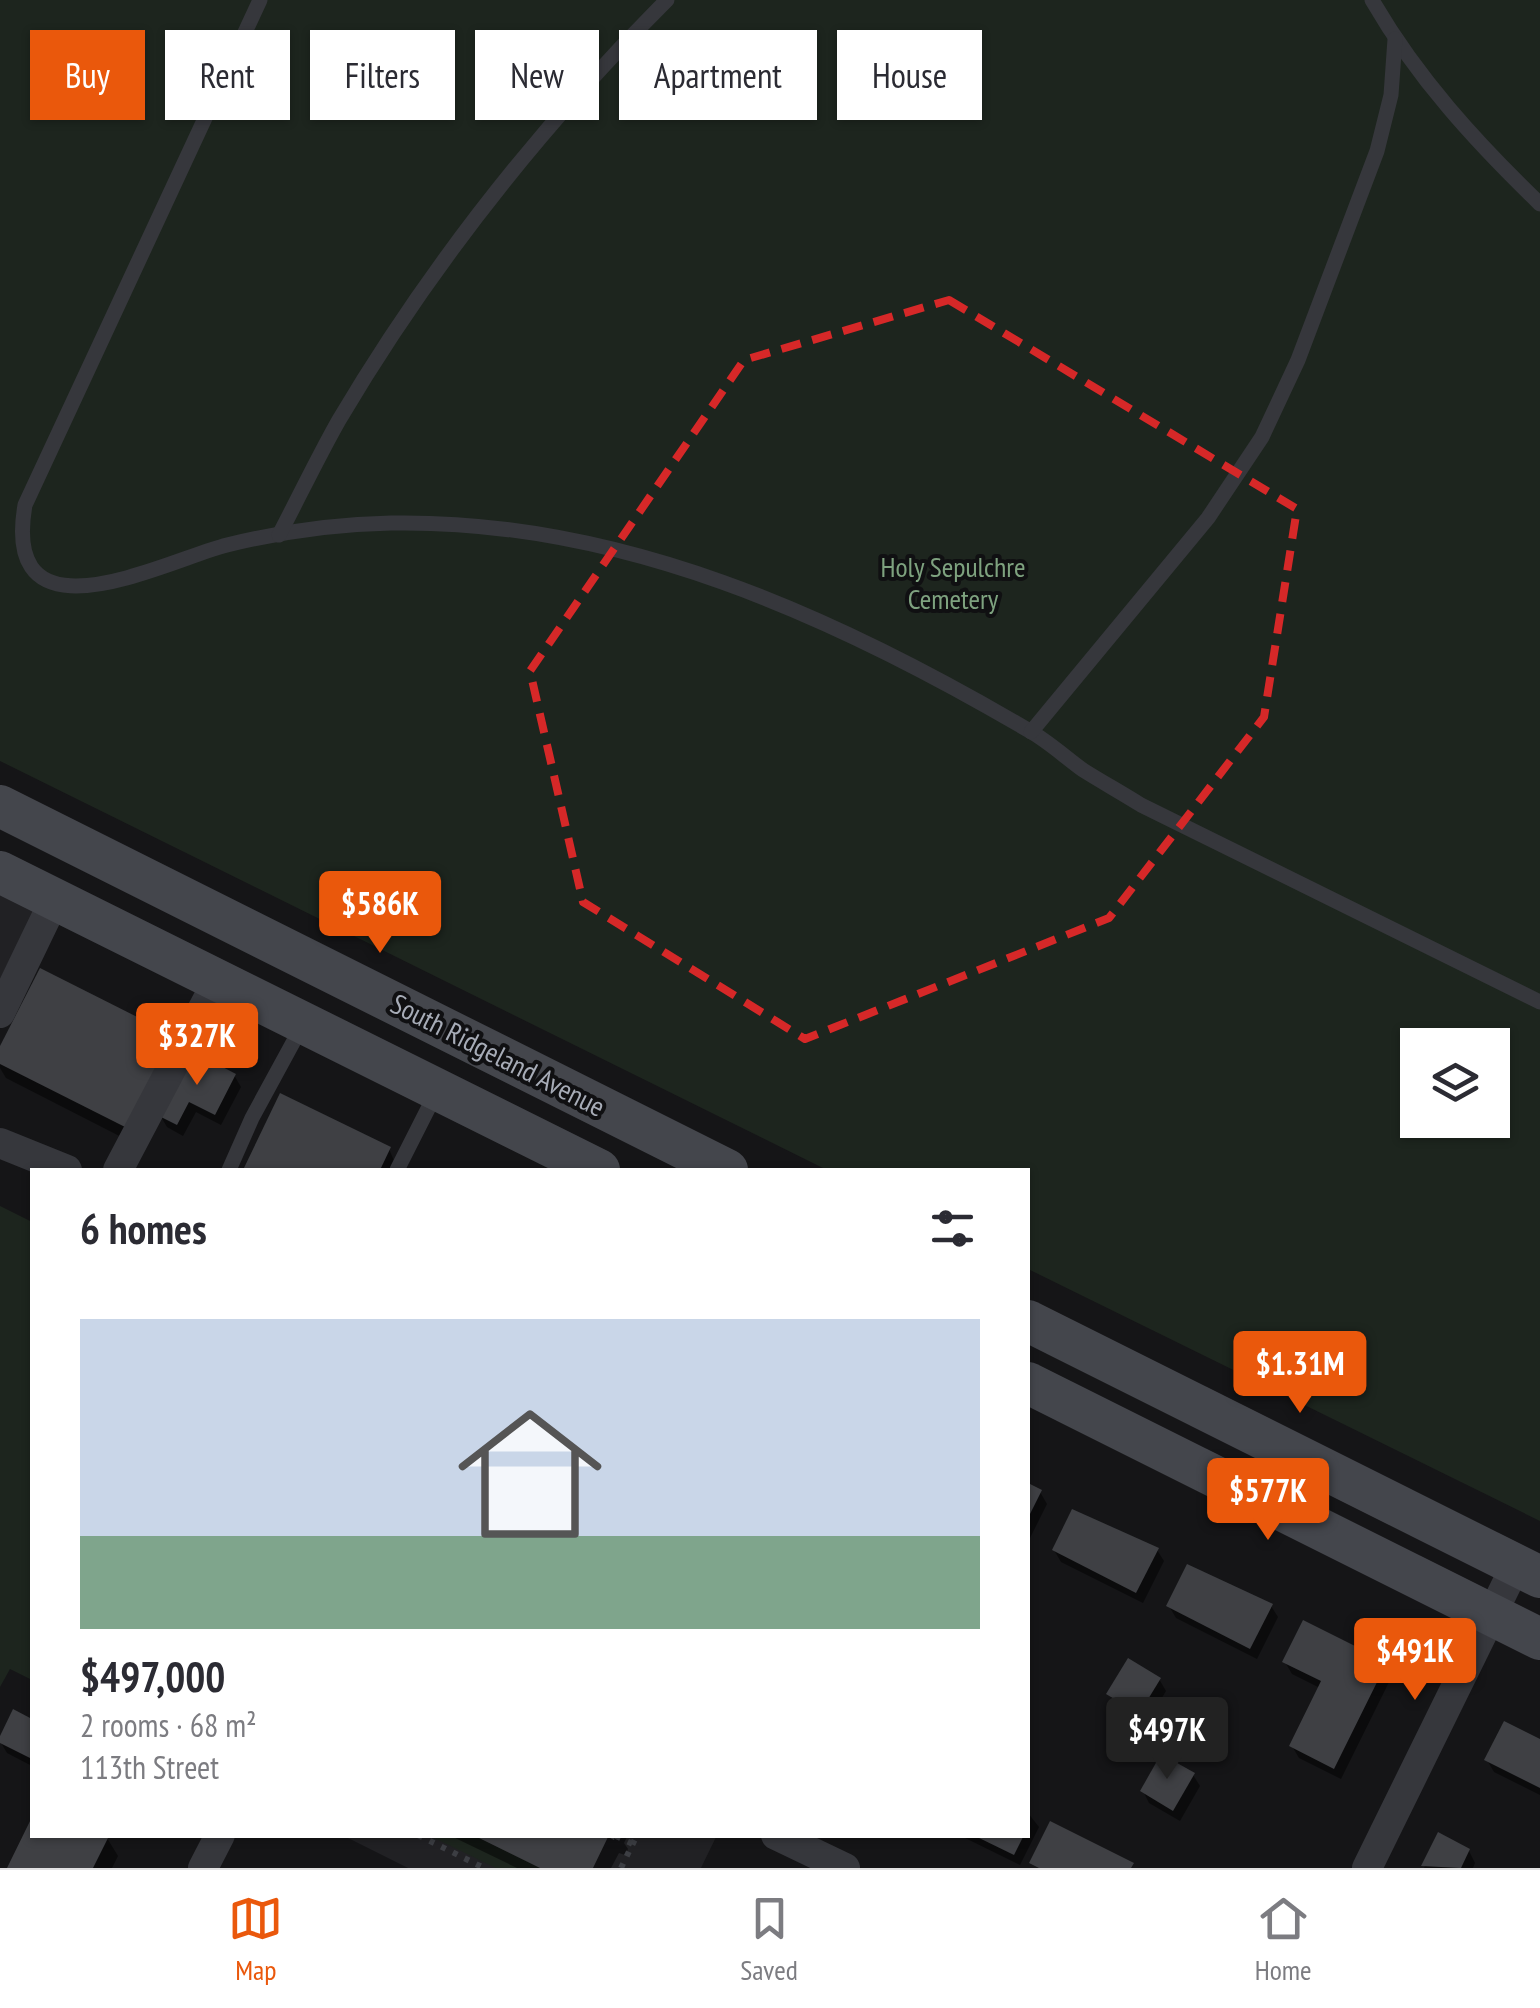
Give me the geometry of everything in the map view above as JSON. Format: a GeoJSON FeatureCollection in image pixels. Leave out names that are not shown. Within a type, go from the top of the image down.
{"type":"FeatureCollection","features":[{"type":"Feature","properties":{"kind":"main road","name":"South Ridgeland Avenue"},"geometry":{"type":"LineString","coordinates":[[0,806],[723,1168]]}},
{"type":"Feature","properties":{"kind":"main road","name":"South Ridgeland Avenue"},"geometry":{"type":"LineString","coordinates":[[0,872],[595,1168]]}},
{"type":"Feature","properties":{"kind":"main road"},"geometry":{"type":"LineString","coordinates":[[1030,1321],[1528,1571]]}},
{"type":"Feature","properties":{"kind":"main road"},"geometry":{"type":"LineString","coordinates":[[1030,1384],[1540,1639]]}},
{"type":"Feature","properties":{"kind":"street"},"geometry":{"type":"LineString","coordinates":[[0,1013],[55,899]]}},
{"type":"Feature","properties":{"kind":"street"},"geometry":{"type":"LineString","coordinates":[[119,1168],[218,980]]}},
{"type":"Feature","properties":{"kind":"street"},"geometry":{"type":"LineString","coordinates":[[0,1142],[63,1168]]}},
{"type":"Feature","properties":{"kind":"street"},"geometry":{"type":"LineString","coordinates":[[1367,1868],[1492,1614],[1528,1571]]}},
{"type":"Feature","properties":{"kind":"street"},"geometry":{"type":"LineString","coordinates":[[203,1868],[218,1838]]}},
{"type":"Feature","properties":{"kind":"street"},"geometry":{"type":"LineString","coordinates":[[782,1838],[845,1868]]}},
{"type":"Feature","properties":{"kind":"lane"},"geometry":{"type":"LineString","coordinates":[[260,0],[25,505],[16,548],[22,565],[34,577],[74,588],[97,585],[224,546],[330,526],[442,523],[504,527],[579,539],[642,555],[770,600],[889,656],[1032,732],[1086,772],[1142,805],[1539,1000]]}},
{"type":"Feature","properties":{"kind":"lane"},"geometry":{"type":"LineString","coordinates":[[278,535],[339,421],[408,312],[550,125],[667,0]]}},
{"type":"Feature","properties":{"kind":"lane"},"geometry":{"type":"LineString","coordinates":[[1372,0],[1394,39],[1430,88],[1540,204]]}},
{"type":"Feature","properties":{"kind":"lane"},"geometry":{"type":"LineString","coordinates":[[1032,732],[1208,518],[1262,437],[1298,360],[1376,151],[1391,95],[1394,39]]}},
{"type":"Feature","properties":{"kind":"lane"},"geometry":{"type":"LineString","coordinates":[[230,1168],[252,1118],[304,1023]]}},
{"type":"Feature","properties":{"kind":"lane"},"geometry":{"type":"LineString","coordinates":[[398,1168],[438,1090]]}},
{"type":"Feature","properties":{"kind":"path"},"geometry":{"type":"LineString","coordinates":[[424,1838],[484,1868]]}},
{"type":"Feature","properties":{"kind":"path"},"geometry":{"type":"LineString","coordinates":[[620,1838],[633,1844]]}},
{"type":"Feature","properties":{"kind":"path"},"geometry":{"type":"LineString","coordinates":[[621,1868],[636,1838]]}},
{"type":"Feature","properties":{"kind":"highlighted area"},"geometry":{"type":"Polygon","coordinates":[[[949,300],[1297,509],[1264,717],[1109,918],[805,1039],[583,902],[530,671],[744,360],[949,300]]]}},
{"type":"Feature","properties":{"kind":"shaded area"},"geometry":{"type":"Polygon","coordinates":[[[0,894],[34,911],[0,979],[0,894]]]}},
{"type":"Feature","properties":{"kind":"shaded area"},"geometry":{"type":"Polygon","coordinates":[[[348,1838],[716,1838],[701,1868],[408,1868],[348,1838]]]}},
{"type":"Feature","properties":{"kind":"green space","name":"Holy Sepulchre Cemetery"},"geometry":{"type":"Polygon","coordinates":[[[0,0],[1540,0],[1540,1521],[1030,1270],[1030,1168],[823,1168],[0,761],[0,0]]]}},
{"type":"Feature","properties":{"kind":"green space"},"geometry":{"type":"Polygon","coordinates":[[[0,1206],[30,1221],[30,1679],[10,1669],[0,1687],[0,1206]]]}},
{"type":"Feature","properties":{"kind":"green space"},"geometry":{"type":"Polygon","coordinates":[[[434,1838],[479,1838],[540,1868],[496,1868],[434,1838]]]}},
{"type":"Feature","properties":{"kind":"building"},"geometry":{"type":"Polygon","coordinates":[[[40,968],[173,1035],[127,1128],[0,1064],[0,1046],[40,968]]]}},
{"type":"Feature","properties":{"kind":"building"},"geometry":{"type":"Polygon","coordinates":[[[190,1050],[236,1074],[215,1115],[189,1102],[177,1125],[157,1115],[190,1050]]]}},
{"type":"Feature","properties":{"kind":"building"},"geometry":{"type":"Polygon","coordinates":[[[280,1093],[391,1147],[381,1168],[244,1168],[280,1093]]]}},
{"type":"Feature","properties":{"kind":"building"},"geometry":{"type":"Polygon","coordinates":[[[1030,1484],[1042,1490],[1030,1514],[1030,1484]]]}},
{"type":"Feature","properties":{"kind":"building"},"geometry":{"type":"Polygon","coordinates":[[[1072,1509],[1159,1548],[1136,1593],[1052,1550],[1072,1509]]]}},
{"type":"Feature","properties":{"kind":"building"},"geometry":{"type":"Polygon","coordinates":[[[1187,1564],[1273,1604],[1250,1649],[1166,1606],[1187,1564]]]}},
{"type":"Feature","properties":{"kind":"building"},"geometry":{"type":"Polygon","coordinates":[[[1303,1620],[1387,1662],[1334,1769],[1289,1746],[1321,1681],[1282,1662],[1303,1620]]]}},
{"type":"Feature","properties":{"kind":"building"},"geometry":{"type":"Polygon","coordinates":[[[1128,1658],[1161,1678],[1139,1714],[1106,1694],[1128,1658]]]}},
{"type":"Feature","properties":{"kind":"building"},"geometry":{"type":"Polygon","coordinates":[[[13,1709],[30,1718],[30,1758],[0,1743],[13,1709]]]}},
{"type":"Feature","properties":{"kind":"building"},"geometry":{"type":"Polygon","coordinates":[[[1504,1721],[1540,1739],[1540,1788],[1484,1760],[1504,1721]]]}},
{"type":"Feature","properties":{"kind":"building"},"geometry":{"type":"Polygon","coordinates":[[[1161,1754],[1195,1773],[1173,1811],[1140,1791],[1161,1754]]]}},
{"type":"Feature","properties":{"kind":"building"},"geometry":{"type":"Polygon","coordinates":[[[30,1821],[30,1838],[108,1838],[93,1868],[7,1868],[30,1821]]]}},
{"type":"Feature","properties":{"kind":"building"},"geometry":{"type":"Polygon","coordinates":[[[1050,1821],[1134,1863],[1131,1868],[1039,1868],[1029,1863],[1050,1821]]]}},
{"type":"Feature","properties":{"kind":"building"},"geometry":{"type":"Polygon","coordinates":[[[1438,1832],[1470,1849],[1461,1868],[1421,1866],[1438,1832]]]}},
{"type":"Feature","properties":{"kind":"building"},"geometry":{"type":"Polygon","coordinates":[[[479,1838],[608,1838],[593,1868],[540,1868],[479,1838]]]}},
{"type":"Feature","properties":{"kind":"building"},"geometry":{"type":"Polygon","coordinates":[[[979,1838],[1022,1838],[1014,1855],[979,1838]]]}}]}
